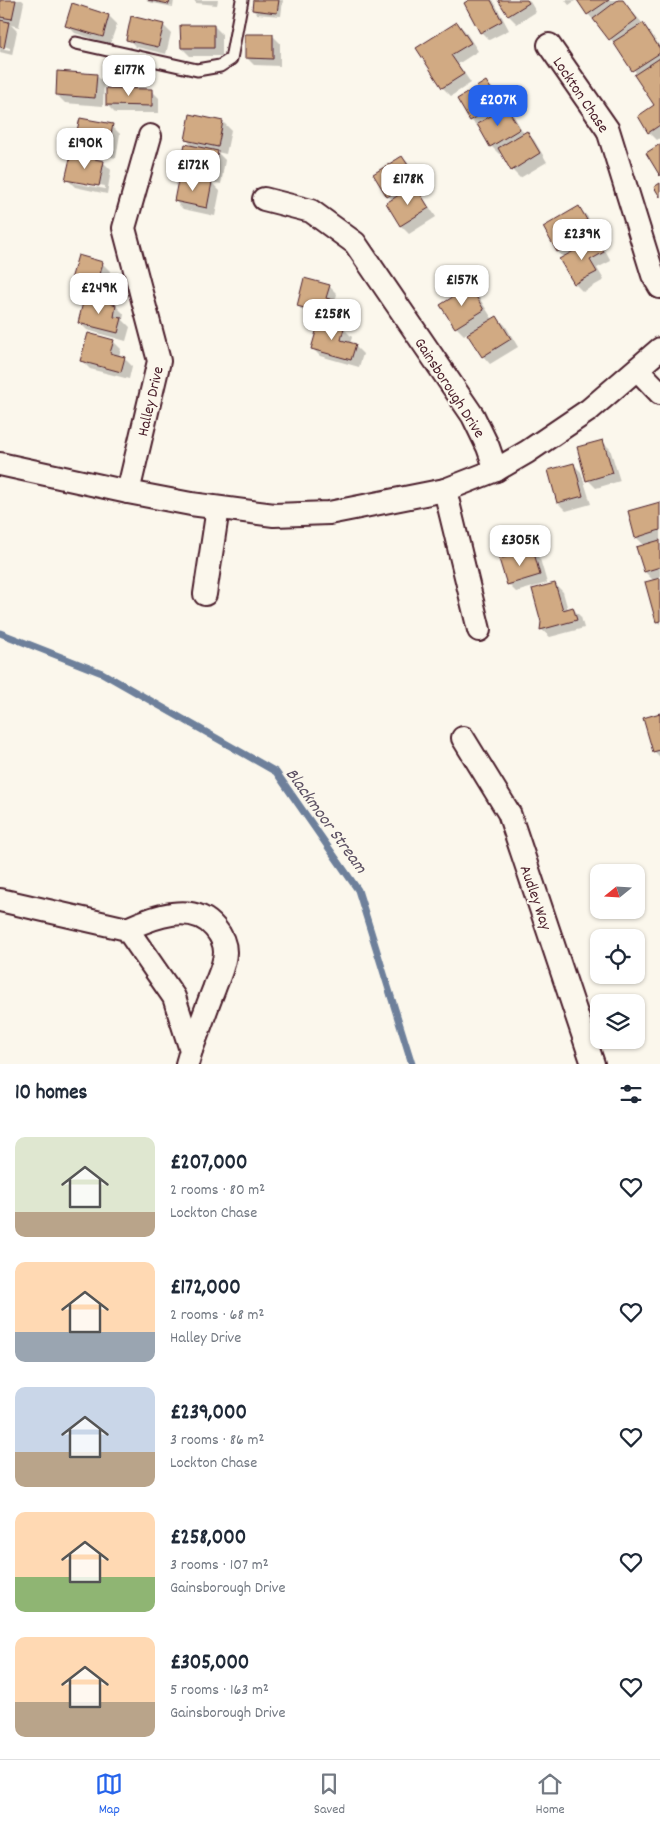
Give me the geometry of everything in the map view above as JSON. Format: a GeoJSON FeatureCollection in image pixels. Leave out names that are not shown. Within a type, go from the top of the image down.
{"type":"FeatureCollection","features":[{"type":"Feature","properties":{"kind":"street","name":"Lockton Chase"},"geometry":{"type":"LineString","coordinates":[[548,45],[608,130],[653,275],[660,287]]}},
{"type":"Feature","properties":{"kind":"street","name":"Halley Drive"},"geometry":{"type":"LineString","coordinates":[[128,492],[159,361],[124,228],[150,136]]}},
{"type":"Feature","properties":{"kind":"street","name":"Gainsborough Drive"},"geometry":{"type":"LineString","coordinates":[[264,199],[311,211],[354,243],[474,416],[496,470]]}},
{"type":"Feature","properties":{"kind":"street"},"geometry":{"type":"LineString","coordinates":[[0,464],[128,492],[218,508],[274,515],[330,513],[445,490],[496,470],[569,424],[638,370],[660,350]]}},
{"type":"Feature","properties":{"kind":"street"},"geometry":{"type":"LineString","coordinates":[[638,370],[660,393]]}},
{"type":"Feature","properties":{"kind":"street"},"geometry":{"type":"LineString","coordinates":[[445,490],[479,630]]}},
{"type":"Feature","properties":{"kind":"street"},"geometry":{"type":"LineString","coordinates":[[205,594],[218,508]]}},
{"type":"Feature","properties":{"kind":"street","name":"Audley Way"},"geometry":{"type":"LineString","coordinates":[[463,738],[509,813],[593,1064]]}},
{"type":"Feature","properties":{"kind":"street"},"geometry":{"type":"LineString","coordinates":[[0,900],[127,929],[153,917],[178,913],[195,915],[210,921],[221,935],[225,952],[222,968],[189,1057]]}},
{"type":"Feature","properties":{"kind":"street"},"geometry":{"type":"LineString","coordinates":[[127,929],[174,997],[189,1057]]}},
{"type":"Feature","properties":{"kind":"lane"},"geometry":{"type":"LineString","coordinates":[[76,43],[197,70],[220,66],[231,59],[242,0]]}},
{"type":"Feature","properties":{"kind":"building"},"geometry":{"type":"Polygon","coordinates":[[[0,0],[16,0],[12,19],[0,17],[0,0]]]}},
{"type":"Feature","properties":{"kind":"building"},"geometry":{"type":"Polygon","coordinates":[[[148,0],[170,0],[169,4],[148,0]]]}},
{"type":"Feature","properties":{"kind":"building"},"geometry":{"type":"Polygon","coordinates":[[[253,0],[279,0],[277,13],[252,10],[253,0]]]}},
{"type":"Feature","properties":{"kind":"building"},"geometry":{"type":"Polygon","coordinates":[[[469,0],[491,0],[502,21],[480,33],[464,3],[469,0]]]}},
{"type":"Feature","properties":{"kind":"building"},"geometry":{"type":"Polygon","coordinates":[[[498,0],[527,0],[529,3],[508,16],[498,0]]]}},
{"type":"Feature","properties":{"kind":"building"},"geometry":{"type":"Polygon","coordinates":[[[577,0],[609,0],[587,15],[577,0]]]}},
{"type":"Feature","properties":{"kind":"building"},"geometry":{"type":"Polygon","coordinates":[[[618,0],[623,0],[637,19],[609,40],[593,19],[618,0]]]}},
{"type":"Feature","properties":{"kind":"building"},"geometry":{"type":"Polygon","coordinates":[[[72,3],[109,15],[103,37],[65,26],[72,3]]]}},
{"type":"Feature","properties":{"kind":"building"},"geometry":{"type":"Polygon","coordinates":[[[131,16],[164,24],[158,47],[126,40],[131,16]]]}},
{"type":"Feature","properties":{"kind":"building"},"geometry":{"type":"Polygon","coordinates":[[[0,20],[9,22],[4,48],[0,47],[0,20]]]}},
{"type":"Feature","properties":{"kind":"building"},"geometry":{"type":"Polygon","coordinates":[[[457,22],[471,43],[451,55],[464,74],[442,88],[416,48],[457,22]]]}},
{"type":"Feature","properties":{"kind":"building"},"geometry":{"type":"Polygon","coordinates":[[[643,23],[660,49],[660,53],[632,71],[613,42],[643,23]]]}},
{"type":"Feature","properties":{"kind":"building"},"geometry":{"type":"Polygon","coordinates":[[[180,25],[214,25],[214,48],[181,48],[180,25]]]}},
{"type":"Feature","properties":{"kind":"building"},"geometry":{"type":"Polygon","coordinates":[[[245,34],[273,34],[273,59],[245,58],[245,34]]]}},
{"type":"Feature","properties":{"kind":"building"},"geometry":{"type":"Polygon","coordinates":[[[660,58],[660,125],[648,133],[638,116],[654,105],[634,75],[660,58]]]}},
{"type":"Feature","properties":{"kind":"building"},"geometry":{"type":"Polygon","coordinates":[[[57,71],[97,74],[95,98],[56,95],[57,71]]]}},
{"type":"Feature","properties":{"kind":"building"},"geometry":{"type":"Polygon","coordinates":[[[486,81],[500,103],[470,121],[457,99],[486,81]]]}},
{"type":"Feature","properties":{"kind":"building"},"geometry":{"type":"Polygon","coordinates":[[[106,88],[152,89],[152,106],[106,105],[106,88]]]}},
{"type":"Feature","properties":{"kind":"building"},"geometry":{"type":"Polygon","coordinates":[[[506,107],[520,129],[490,147],[477,124],[506,107]]]}},
{"type":"Feature","properties":{"kind":"building"},"geometry":{"type":"Polygon","coordinates":[[[190,114],[223,121],[218,147],[185,140],[190,114]]]}},
{"type":"Feature","properties":{"kind":"building"},"geometry":{"type":"Polygon","coordinates":[[[80,118],[113,124],[108,150],[74,143],[80,118]]]}},
{"type":"Feature","properties":{"kind":"building"},"geometry":{"type":"Polygon","coordinates":[[[527,131],[540,153],[511,171],[498,148],[527,131]]]}},
{"type":"Feature","properties":{"kind":"building"},"geometry":{"type":"Polygon","coordinates":[[[185,144],[218,151],[213,177],[179,170],[185,144]]]}},
{"type":"Feature","properties":{"kind":"building"},"geometry":{"type":"Polygon","coordinates":[[[660,144],[660,176],[646,153],[660,144]]]}},
{"type":"Feature","properties":{"kind":"building"},"geometry":{"type":"Polygon","coordinates":[[[71,154],[104,161],[99,186],[65,180],[71,154]]]}},
{"type":"Feature","properties":{"kind":"building"},"geometry":{"type":"Polygon","coordinates":[[[402,156],[417,179],[387,197],[373,174],[402,156]]]}},
{"type":"Feature","properties":{"kind":"building"},"geometry":{"type":"Polygon","coordinates":[[[179,175],[212,182],[207,208],[174,201],[179,175]]]}},
{"type":"Feature","properties":{"kind":"building"},"geometry":{"type":"Polygon","coordinates":[[[660,183],[660,197],[654,187],[660,183]]]}},
{"type":"Feature","properties":{"kind":"building"},"geometry":{"type":"Polygon","coordinates":[[[415,185],[429,208],[400,226],[386,203],[415,185]]]}},
{"type":"Feature","properties":{"kind":"building"},"geometry":{"type":"Polygon","coordinates":[[[579,206],[587,220],[573,227],[580,239],[557,252],[543,227],[579,206]]]}},
{"type":"Feature","properties":{"kind":"building"},"geometry":{"type":"Polygon","coordinates":[[[596,239],[604,252],[590,260],[597,272],[574,284],[559,259],[596,239]]]}},
{"type":"Feature","properties":{"kind":"building"},"geometry":{"type":"Polygon","coordinates":[[[78,255],[103,262],[100,275],[114,279],[110,294],[70,283],[78,255]]]}},
{"type":"Feature","properties":{"kind":"building"},"geometry":{"type":"Polygon","coordinates":[[[304,278],[330,285],[326,298],[341,302],[337,317],[297,306],[304,278]]]}},
{"type":"Feature","properties":{"kind":"building"},"geometry":{"type":"Polygon","coordinates":[[[470,286],[484,310],[455,328],[440,305],[470,286]]]}},
{"type":"Feature","properties":{"kind":"building"},"geometry":{"type":"Polygon","coordinates":[[[85,294],[116,305],[114,317],[122,318],[118,333],[78,323],[85,294]]]}},
{"type":"Feature","properties":{"kind":"building"},"geometry":{"type":"Polygon","coordinates":[[[497,316],[511,339],[482,357],[467,334],[497,316]]]}},
{"type":"Feature","properties":{"kind":"building"},"geometry":{"type":"Polygon","coordinates":[[[319,321],[344,328],[341,340],[356,344],[351,360],[311,349],[319,321]]]}},
{"type":"Feature","properties":{"kind":"building"},"geometry":{"type":"Polygon","coordinates":[[[88,333],[114,340],[110,353],[125,357],[121,372],[80,361],[88,333]]]}},
{"type":"Feature","properties":{"kind":"building"},"geometry":{"type":"Polygon","coordinates":[[[603,440],[613,473],[586,481],[577,447],[603,440]]]}},
{"type":"Feature","properties":{"kind":"building"},"geometry":{"type":"Polygon","coordinates":[[[574,463],[583,496],[557,503],[548,470],[574,463]]]}},
{"type":"Feature","properties":{"kind":"building"},"geometry":{"type":"Polygon","coordinates":[[[660,502],[660,530],[635,538],[628,511],[660,502]]]}},
{"type":"Feature","properties":{"kind":"building"},"geometry":{"type":"Polygon","coordinates":[[[660,540],[660,567],[644,572],[636,547],[660,540]]]}},
{"type":"Feature","properties":{"kind":"building"},"geometry":{"type":"Polygon","coordinates":[[[533,549],[540,575],[507,585],[499,559],[533,549]]]}},
{"type":"Feature","properties":{"kind":"building"},"geometry":{"type":"Polygon","coordinates":[[[660,578],[660,621],[656,622],[645,582],[660,578]]]}},
{"type":"Feature","properties":{"kind":"building"},"geometry":{"type":"Polygon","coordinates":[[[555,583],[563,610],[573,607],[577,620],[540,630],[541,622],[532,589],[555,583]]]}},
{"type":"Feature","properties":{"kind":"building"},"geometry":{"type":"Polygon","coordinates":[[[660,713],[660,750],[653,752],[643,718],[660,713]]]}},
{"type":"Feature","properties":{"kind":"waterway","name":"Blackmoor Stream"},"geometry":{"type":"LineString","coordinates":[[0,633],[102,673],[276,772],[358,890],[412,1064]]}}]}
